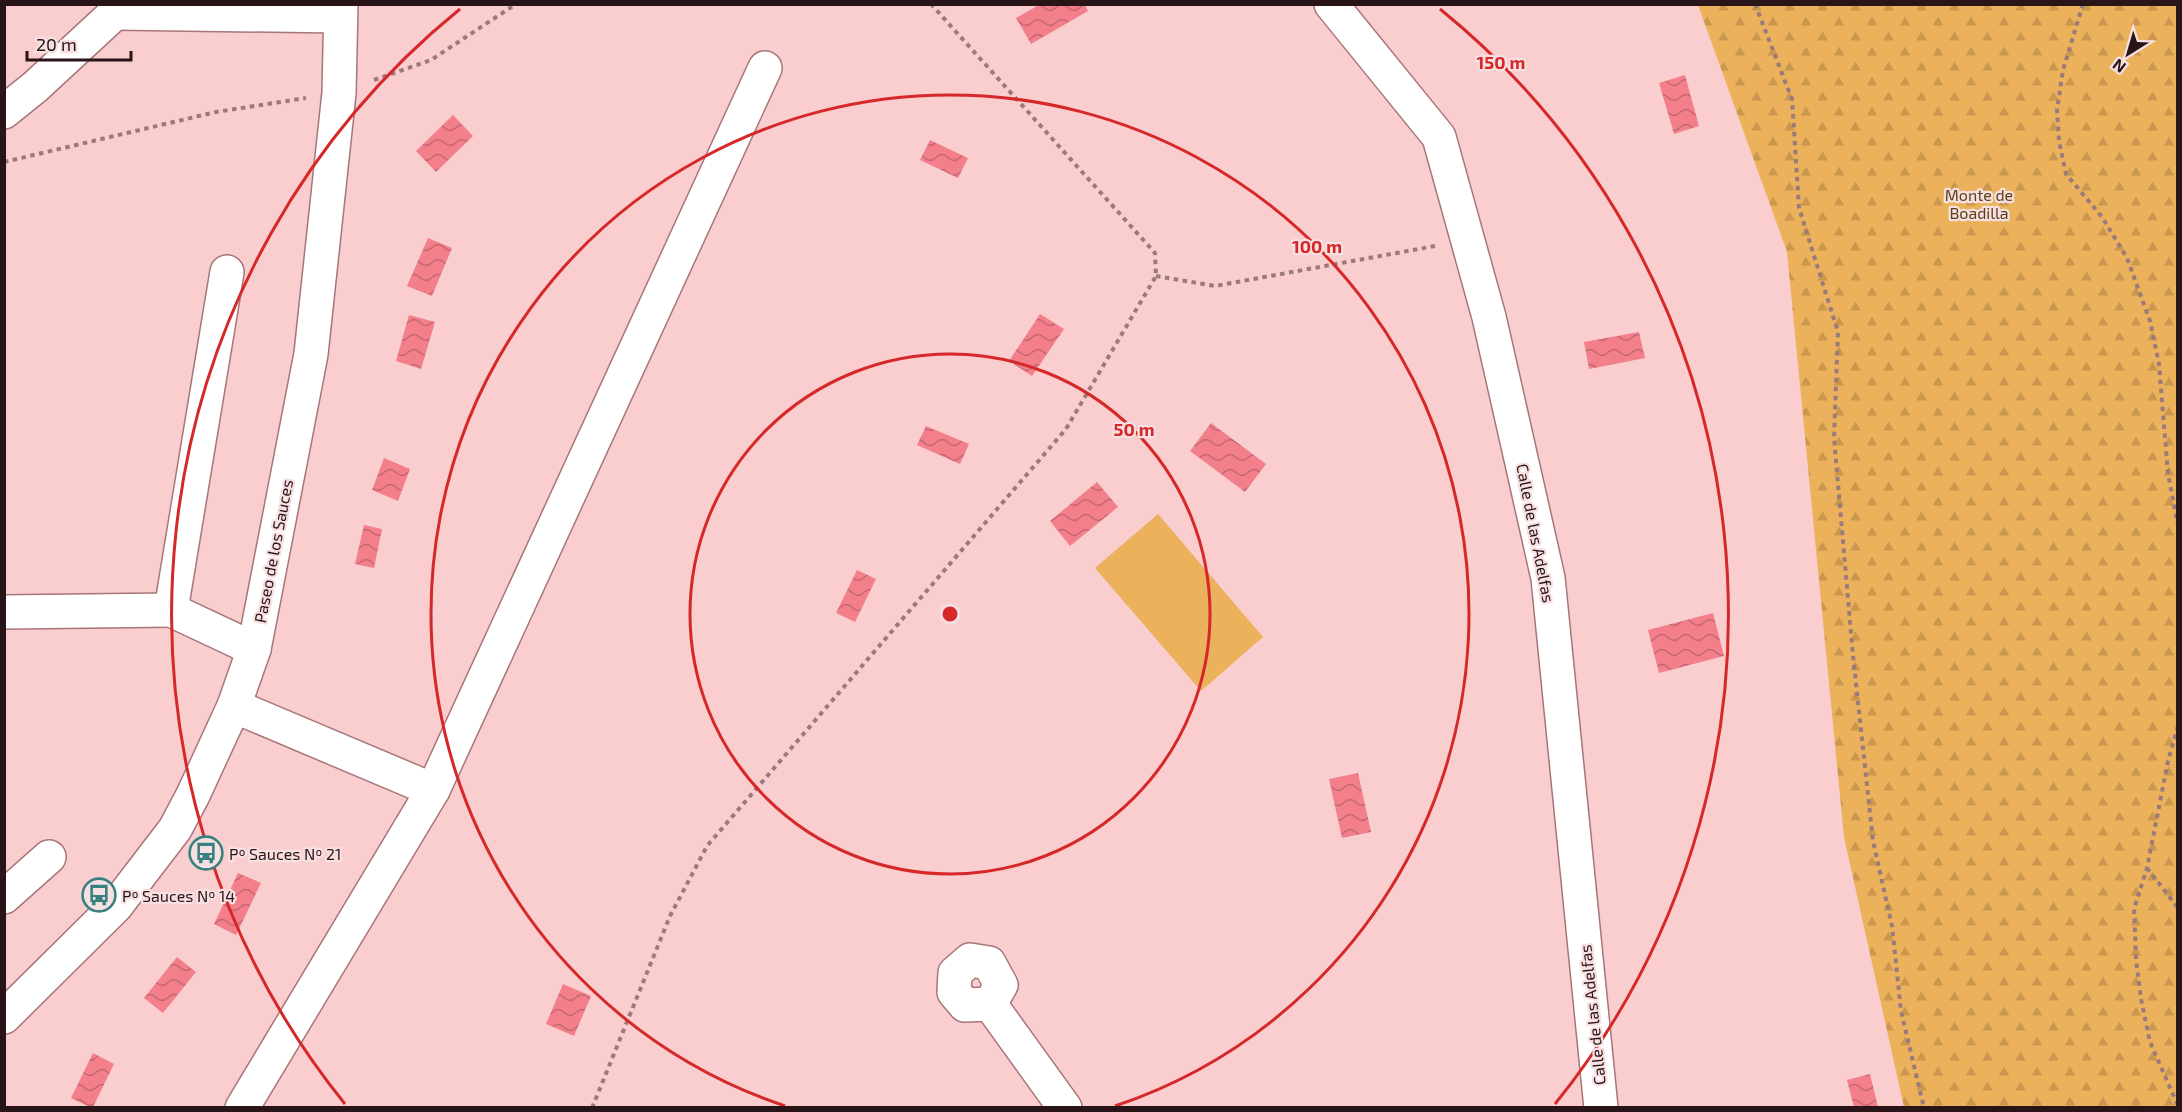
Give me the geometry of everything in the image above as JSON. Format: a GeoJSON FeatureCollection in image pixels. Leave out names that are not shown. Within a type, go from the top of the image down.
{"type":"FeatureCollection","features":[{"type":"Feature","properties":{"kind":"street","name":"Calle de las Adelfas"},"geometry":{"type":"LineString","coordinates":[[1332,4],[1439,137],[1489,316],[1548,578],[1601,1107]]}},
{"type":"Feature","properties":{"kind":"street"},"geometry":{"type":"LineString","coordinates":[[4,112],[35,87],[115,9],[340,10]]}},
{"type":"Feature","properties":{"kind":"street","name":"Paseo de los Sauces"},"geometry":{"type":"LineString","coordinates":[[4,1017],[116,906],[175,829],[234,706],[254,649],[311,354],[339,93],[340,10]]}},
{"type":"Feature","properties":{"kind":"street"},"geometry":{"type":"LineString","coordinates":[[242,1107],[433,790],[765,68]]}},
{"type":"Feature","properties":{"kind":"street"},"geometry":{"type":"LineString","coordinates":[[171,610],[227,272]]}},
{"type":"Feature","properties":{"kind":"street"},"geometry":{"type":"LineString","coordinates":[[4,612],[171,610],[254,649]]}},
{"type":"Feature","properties":{"kind":"street"},"geometry":{"type":"LineString","coordinates":[[234,706],[433,790]]}},
{"type":"Feature","properties":{"kind":"street"},"geometry":{"type":"LineString","coordinates":[[4,897],[49,857]]}},
{"type":"Feature","properties":{"kind":"street"},"geometry":{"type":"LineString","coordinates":[[990,1004],[1065,1107]]}},
{"type":"Feature","properties":{"kind":"path"},"geometry":{"type":"LineString","coordinates":[[4,162],[216,112],[339,93],[431,60],[516,4]]}},
{"type":"Feature","properties":{"kind":"path"},"geometry":{"type":"LineString","coordinates":[[592,1107],[669,916],[707,846],[1066,429],[1156,276],[1155,254],[931,4]]}},
{"type":"Feature","properties":{"kind":"path"},"geometry":{"type":"LineString","coordinates":[[1755,4],[1792,99],[1799,208],[1838,332],[1834,438],[1853,656],[1873,841],[1893,926],[1902,1011],[1924,1107]]}},
{"type":"Feature","properties":{"kind":"path"},"geometry":{"type":"LineString","coordinates":[[2083,4],[2063,70],[2057,110],[2059,141],[2066,174],[2102,217],[2127,258],[2150,321],[2159,364],[2168,474],[2178,525]]}},
{"type":"Feature","properties":{"kind":"path"},"geometry":{"type":"LineString","coordinates":[[1156,276],[1215,286],[1468,239]]}},
{"type":"Feature","properties":{"kind":"path"},"geometry":{"type":"LineString","coordinates":[[2178,726],[2168,761],[2147,868],[2134,909],[2136,959],[2150,1042],[2178,1106]]}},
{"type":"Feature","properties":{"kind":"path"},"geometry":{"type":"LineString","coordinates":[[2147,868],[2178,908]]}},
{"type":"Feature","properties":{"kind":"green space","name":"Monte de Boadilla"},"geometry":{"type":"Polygon","coordinates":[[[1698,5],[2177,5],[2177,1107],[1904,1107],[1844,837],[1787,252],[1698,5]]]}},
{"type":"Feature","properties":{"kind":"green space"},"geometry":{"type":"Polygon","coordinates":[[[1158,514],[1263,637],[1201,691],[1095,568],[1158,514]]]}},
{"type":"Feature","properties":{"kind":"water"},"geometry":{"type":"Polygon","coordinates":[[[1039,5],[1085,5],[1088,11],[1031,44],[1016,18],[1039,5]]]}},
{"type":"Feature","properties":{"kind":"water"},"geometry":{"type":"Polygon","coordinates":[[[1685,75],[1699,126],[1674,134],[1659,83],[1685,75]]]}},
{"type":"Feature","properties":{"kind":"water"},"geometry":{"type":"Polygon","coordinates":[[[453,115],[473,136],[436,172],[416,151],[453,115]]]}},
{"type":"Feature","properties":{"kind":"water"},"geometry":{"type":"Polygon","coordinates":[[[930,140],[968,158],[958,178],[920,160],[930,140]]]}},
{"type":"Feature","properties":{"kind":"water"},"geometry":{"type":"Polygon","coordinates":[[[428,238],[452,248],[432,296],[407,286],[428,238]]]}},
{"type":"Feature","properties":{"kind":"water"},"geometry":{"type":"Polygon","coordinates":[[[1040,314],[1064,329],[1032,376],[1009,361],[1040,314]]]}},
{"type":"Feature","properties":{"kind":"water"},"geometry":{"type":"Polygon","coordinates":[[[409,315],[435,322],[421,369],[396,361],[409,315]]]}},
{"type":"Feature","properties":{"kind":"water"},"geometry":{"type":"Polygon","coordinates":[[[1639,332],[1645,358],[1589,369],[1584,342],[1639,332]]]}},
{"type":"Feature","properties":{"kind":"water"},"geometry":{"type":"Polygon","coordinates":[[[1211,423],[1266,464],[1245,492],[1190,451],[1211,423]]]}},
{"type":"Feature","properties":{"kind":"water"},"geometry":{"type":"Polygon","coordinates":[[[926,426],[969,444],[960,464],[917,445],[926,426]]]}},
{"type":"Feature","properties":{"kind":"water"},"geometry":{"type":"Polygon","coordinates":[[[384,458],[410,469],[398,501],[372,490],[384,458]]]}},
{"type":"Feature","properties":{"kind":"water"},"geometry":{"type":"Polygon","coordinates":[[[1097,482],[1118,507],[1070,546],[1050,521],[1097,482]]]}},
{"type":"Feature","properties":{"kind":"water"},"geometry":{"type":"Polygon","coordinates":[[[364,525],[382,529],[374,568],[355,564],[364,525]]]}},
{"type":"Feature","properties":{"kind":"water"},"geometry":{"type":"Polygon","coordinates":[[[857,570],[876,579],[855,622],[836,613],[857,570]]]}},
{"type":"Feature","properties":{"kind":"water"},"geometry":{"type":"Polygon","coordinates":[[[1713,613],[1724,656],[1659,673],[1648,630],[1713,613]]]}},
{"type":"Feature","properties":{"kind":"water"},"geometry":{"type":"Polygon","coordinates":[[[1358,773],[1371,832],[1342,838],[1329,779],[1358,773]]]}},
{"type":"Feature","properties":{"kind":"water"},"geometry":{"type":"Polygon","coordinates":[[[238,873],[261,883],[236,935],[214,924],[238,873]]]}},
{"type":"Feature","properties":{"kind":"water"},"geometry":{"type":"Polygon","coordinates":[[[177,957],[196,972],[163,1013],[144,998],[177,957]]]}},
{"type":"Feature","properties":{"kind":"water"},"geometry":{"type":"Polygon","coordinates":[[[563,984],[591,996],[574,1036],[546,1024],[563,984]]]}},
{"type":"Feature","properties":{"kind":"water"},"geometry":{"type":"Polygon","coordinates":[[[93,1053],[114,1064],[93,1107],[90,1107],[71,1098],[93,1053]]]}},
{"type":"Feature","properties":{"kind":"water"},"geometry":{"type":"Polygon","coordinates":[[[1870,1074],[1878,1107],[1854,1107],[1847,1080],[1870,1074]]]}},
{"type":"Feature","properties":{"kind":"place","name":"Pº Sauces Nº 21"},"geometry":{"type":"Point","coordinates":[206,853]}},
{"type":"Feature","properties":{"kind":"place","name":"Pº Sauces Nº 14"},"geometry":{"type":"Point","coordinates":[99,895]}}]}
